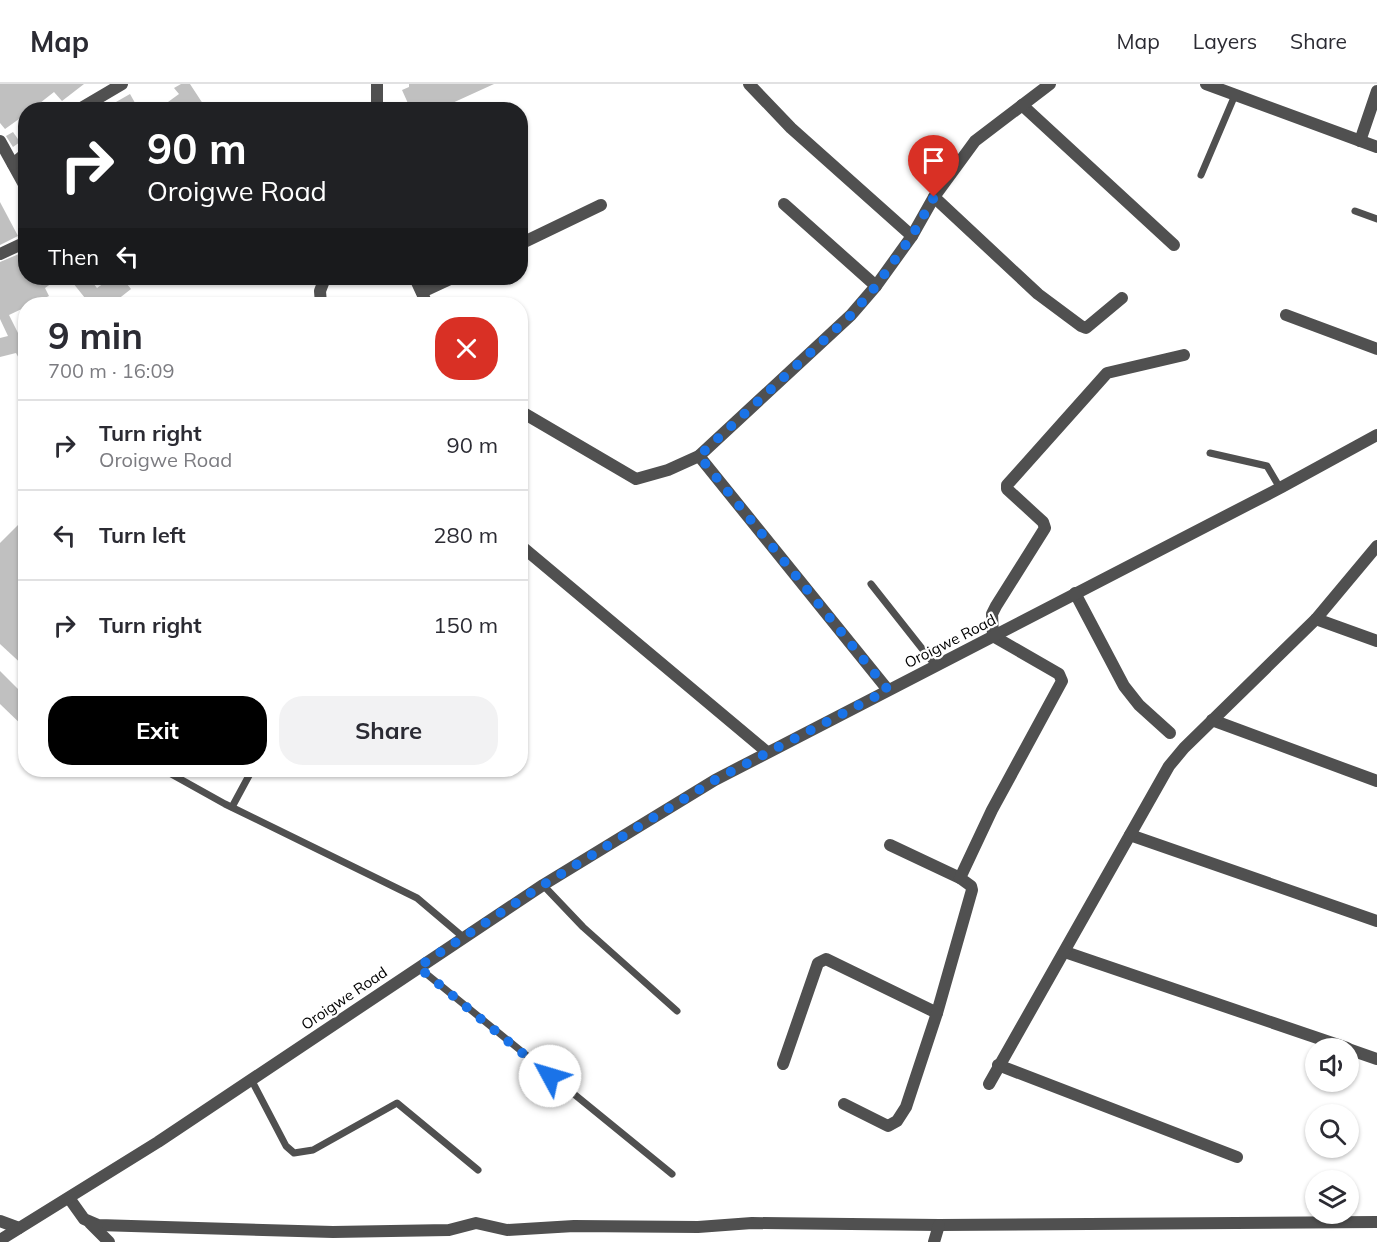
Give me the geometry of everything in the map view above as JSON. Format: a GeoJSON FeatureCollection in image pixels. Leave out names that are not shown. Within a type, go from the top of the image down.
{"type":"FeatureCollection","features":[{"type":"Feature","properties":{"kind":"street"},"geometry":{"type":"LineString","coordinates":[[92,102],[122,84]]}},
{"type":"Feature","properties":{"kind":"street"},"geometry":{"type":"LineString","coordinates":[[377,84],[377,102]]}},
{"type":"Feature","properties":{"kind":"street"},"geometry":{"type":"LineString","coordinates":[[749,84],[791,128],[912,236]]}},
{"type":"Feature","properties":{"kind":"street"},"geometry":{"type":"LineString","coordinates":[[528,416],[636,479],[668,470],[699,456],[851,315],[876,286],[912,236],[934,197],[975,141],[1050,84]]}},
{"type":"Feature","properties":{"kind":"street"},"geometry":{"type":"LineString","coordinates":[[1206,84],[1377,147]]}},
{"type":"Feature","properties":{"kind":"street"},"geometry":{"type":"LineString","coordinates":[[1237,96],[1244,84]]}},
{"type":"Feature","properties":{"kind":"street"},"geometry":{"type":"LineString","coordinates":[[1360,141],[1377,91]]}},
{"type":"Feature","properties":{"kind":"street"},"geometry":{"type":"LineString","coordinates":[[1022,105],[1174,245]]}},
{"type":"Feature","properties":{"kind":"street"},"geometry":{"type":"LineString","coordinates":[[0,141],[18,173]]}},
{"type":"Feature","properties":{"kind":"street"},"geometry":{"type":"LineString","coordinates":[[13,164],[18,160]]}},
{"type":"Feature","properties":{"kind":"street"},"geometry":{"type":"LineString","coordinates":[[934,197],[989,251],[1038,294],[1081,326],[1086,328],[1093,325],[1122,298]]}},
{"type":"Feature","properties":{"kind":"street"},"geometry":{"type":"LineString","coordinates":[[784,204],[876,286]]}},
{"type":"Feature","properties":{"kind":"street"},"geometry":{"type":"LineString","coordinates":[[528,240],[601,205]]}},
{"type":"Feature","properties":{"kind":"street"},"geometry":{"type":"LineString","coordinates":[[0,254],[18,246]]}},
{"type":"Feature","properties":{"kind":"street"},"geometry":{"type":"LineString","coordinates":[[418,285],[424,297]]}},
{"type":"Feature","properties":{"kind":"street"},"geometry":{"type":"LineString","coordinates":[[422,292],[437,285]]}},
{"type":"Feature","properties":{"kind":"street"},"geometry":{"type":"LineString","coordinates":[[1286,315],[1377,349]]}},
{"type":"Feature","properties":{"kind":"street"},"geometry":{"type":"LineString","coordinates":[[960,878],[992,810],[1062,681],[1059,674],[993,636],[992,614],[1045,528],[1043,522],[1007,489],[1010,478],[1107,373],[1184,356]]}},
{"type":"Feature","properties":{"kind":"street","name":"Oroigwe Road"},"geometry":{"type":"LineString","coordinates":[[0,1240],[69,1198],[543,885],[715,780],[1280,488],[1377,435]]}},
{"type":"Feature","properties":{"kind":"street"},"geometry":{"type":"LineString","coordinates":[[699,456],[888,690]]}},
{"type":"Feature","properties":{"kind":"street"},"geometry":{"type":"LineString","coordinates":[[989,1084],[1170,766],[1212,720],[1316,619],[1377,546]]}},
{"type":"Feature","properties":{"kind":"street"},"geometry":{"type":"LineString","coordinates":[[528,551],[767,752]]}},
{"type":"Feature","properties":{"kind":"street"},"geometry":{"type":"LineString","coordinates":[[1075,593],[1124,686],[1139,705],[1170,733]]}},
{"type":"Feature","properties":{"kind":"street"},"geometry":{"type":"LineString","coordinates":[[1316,619],[1377,641]]}},
{"type":"Feature","properties":{"kind":"street"},"geometry":{"type":"LineString","coordinates":[[1212,720],[1377,781]]}},
{"type":"Feature","properties":{"kind":"street"},"geometry":{"type":"LineString","coordinates":[[1130,835],[1377,921]]}},
{"type":"Feature","properties":{"kind":"street"},"geometry":{"type":"LineString","coordinates":[[843,1104],[888,1126],[897,1121],[906,1107],[938,1013],[972,890],[971,886],[960,878],[890,845]]}},
{"type":"Feature","properties":{"kind":"street"},"geometry":{"type":"LineString","coordinates":[[1065,952],[1316,1038]]}},
{"type":"Feature","properties":{"kind":"street"},"geometry":{"type":"LineString","coordinates":[[783,1064],[818,963],[822,959],[826,958],[938,1013]]}},
{"type":"Feature","properties":{"kind":"street"},"geometry":{"type":"LineString","coordinates":[[1359,1053],[1377,1059]]}},
{"type":"Feature","properties":{"kind":"street"},"geometry":{"type":"LineString","coordinates":[[998,1065],[1237,1157]]}},
{"type":"Feature","properties":{"kind":"street"},"geometry":{"type":"LineString","coordinates":[[69,1198],[109,1242]]}},
{"type":"Feature","properties":{"kind":"street"},"geometry":{"type":"LineString","coordinates":[[0,1221],[19,1228]]}},
{"type":"Feature","properties":{"kind":"street"},"geometry":{"type":"LineString","coordinates":[[90,1223],[333,1232],[449,1230],[476,1223],[497,1229],[585,1226],[699,1227],[752,1223],[939,1225],[1377,1222]]}},
{"type":"Feature","properties":{"kind":"street"},"geometry":{"type":"LineString","coordinates":[[934,1242],[939,1225]]}},
{"type":"Feature","properties":{"kind":"street"},"geometry":{"type":"LineString","coordinates":[[497,1229],[507,1242]]}},
{"type":"Feature","properties":{"kind":"lane"},"geometry":{"type":"LineString","coordinates":[[1201,175],[1237,96]]}},
{"type":"Feature","properties":{"kind":"lane"},"geometry":{"type":"LineString","coordinates":[[1355,211],[1377,219]]}},
{"type":"Feature","properties":{"kind":"lane"},"geometry":{"type":"LineString","coordinates":[[1210,453],[1268,466],[1280,488]]}},
{"type":"Feature","properties":{"kind":"lane"},"geometry":{"type":"LineString","coordinates":[[872,584],[935,665]]}},
{"type":"Feature","properties":{"kind":"lane"},"geometry":{"type":"LineString","coordinates":[[177,777],[232,807],[417,898],[463,937]]}},
{"type":"Feature","properties":{"kind":"lane"},"geometry":{"type":"LineString","coordinates":[[232,807],[248,777]]}},
{"type":"Feature","properties":{"kind":"lane"},"geometry":{"type":"LineString","coordinates":[[543,885],[583,927],[677,1011]]}},
{"type":"Feature","properties":{"kind":"lane"},"geometry":{"type":"LineString","coordinates":[[418,967],[672,1174]]}},
{"type":"Feature","properties":{"kind":"lane"},"geometry":{"type":"LineString","coordinates":[[251,1079],[286,1146],[294,1153],[313,1149],[397,1103],[478,1170]]}},
{"type":"Feature","properties":{"kind":"building"},"geometry":{"type":"Polygon","coordinates":[[[0,84],[84,84],[62,101],[54,92],[41,102],[18,102],[18,120],[5,129],[0,123],[0,84]]]}},
{"type":"Feature","properties":{"kind":"building"},"geometry":{"type":"Polygon","coordinates":[[[181,84],[190,84],[202,102],[168,102],[179,94],[174,88],[181,84]]]}},
{"type":"Feature","properties":{"kind":"building"},"geometry":{"type":"Polygon","coordinates":[[[409,84],[494,84],[455,102],[407,102],[402,90],[409,87],[409,84]]]}},
{"type":"Feature","properties":{"kind":"building"},"geometry":{"type":"Polygon","coordinates":[[[130,94],[134,102],[116,102],[130,94]]]}},
{"type":"Feature","properties":{"kind":"building"},"geometry":{"type":"Polygon","coordinates":[[[13,132],[18,143],[13,147],[6,136],[13,132]]]}},
{"type":"Feature","properties":{"kind":"building"},"geometry":{"type":"Polygon","coordinates":[[[0,202],[18,236],[0,245],[0,202]]]}},
{"type":"Feature","properties":{"kind":"building"},"geometry":{"type":"Polygon","coordinates":[[[18,254],[18,285],[49,285],[45,288],[49,296],[47,297],[18,297],[18,311],[9,315],[18,333],[18,357],[16,353],[0,357],[0,338],[8,336],[0,319],[0,262],[18,254]]]}},
{"type":"Feature","properties":{"kind":"building"},"geometry":{"type":"Polygon","coordinates":[[[75,285],[95,285],[97,288],[101,285],[128,285],[131,289],[121,297],[84,297],[75,285]]]}},
{"type":"Feature","properties":{"kind":"building"},"geometry":{"type":"Polygon","coordinates":[[[18,525],[18,661],[0,644],[0,543],[18,525]]]}},
{"type":"Feature","properties":{"kind":"building"},"geometry":{"type":"Polygon","coordinates":[[[0,671],[18,689],[18,721],[0,704],[0,671]]]}},
{"type":"Feature","properties":{"kind":"route"},"geometry":{"type":"LineString","coordinates":[[550,1076],[418,967],[543,885],[715,780],[888,690],[699,456],[762,395],[851,315],[876,286],[912,236],[934,197]]}}]}
